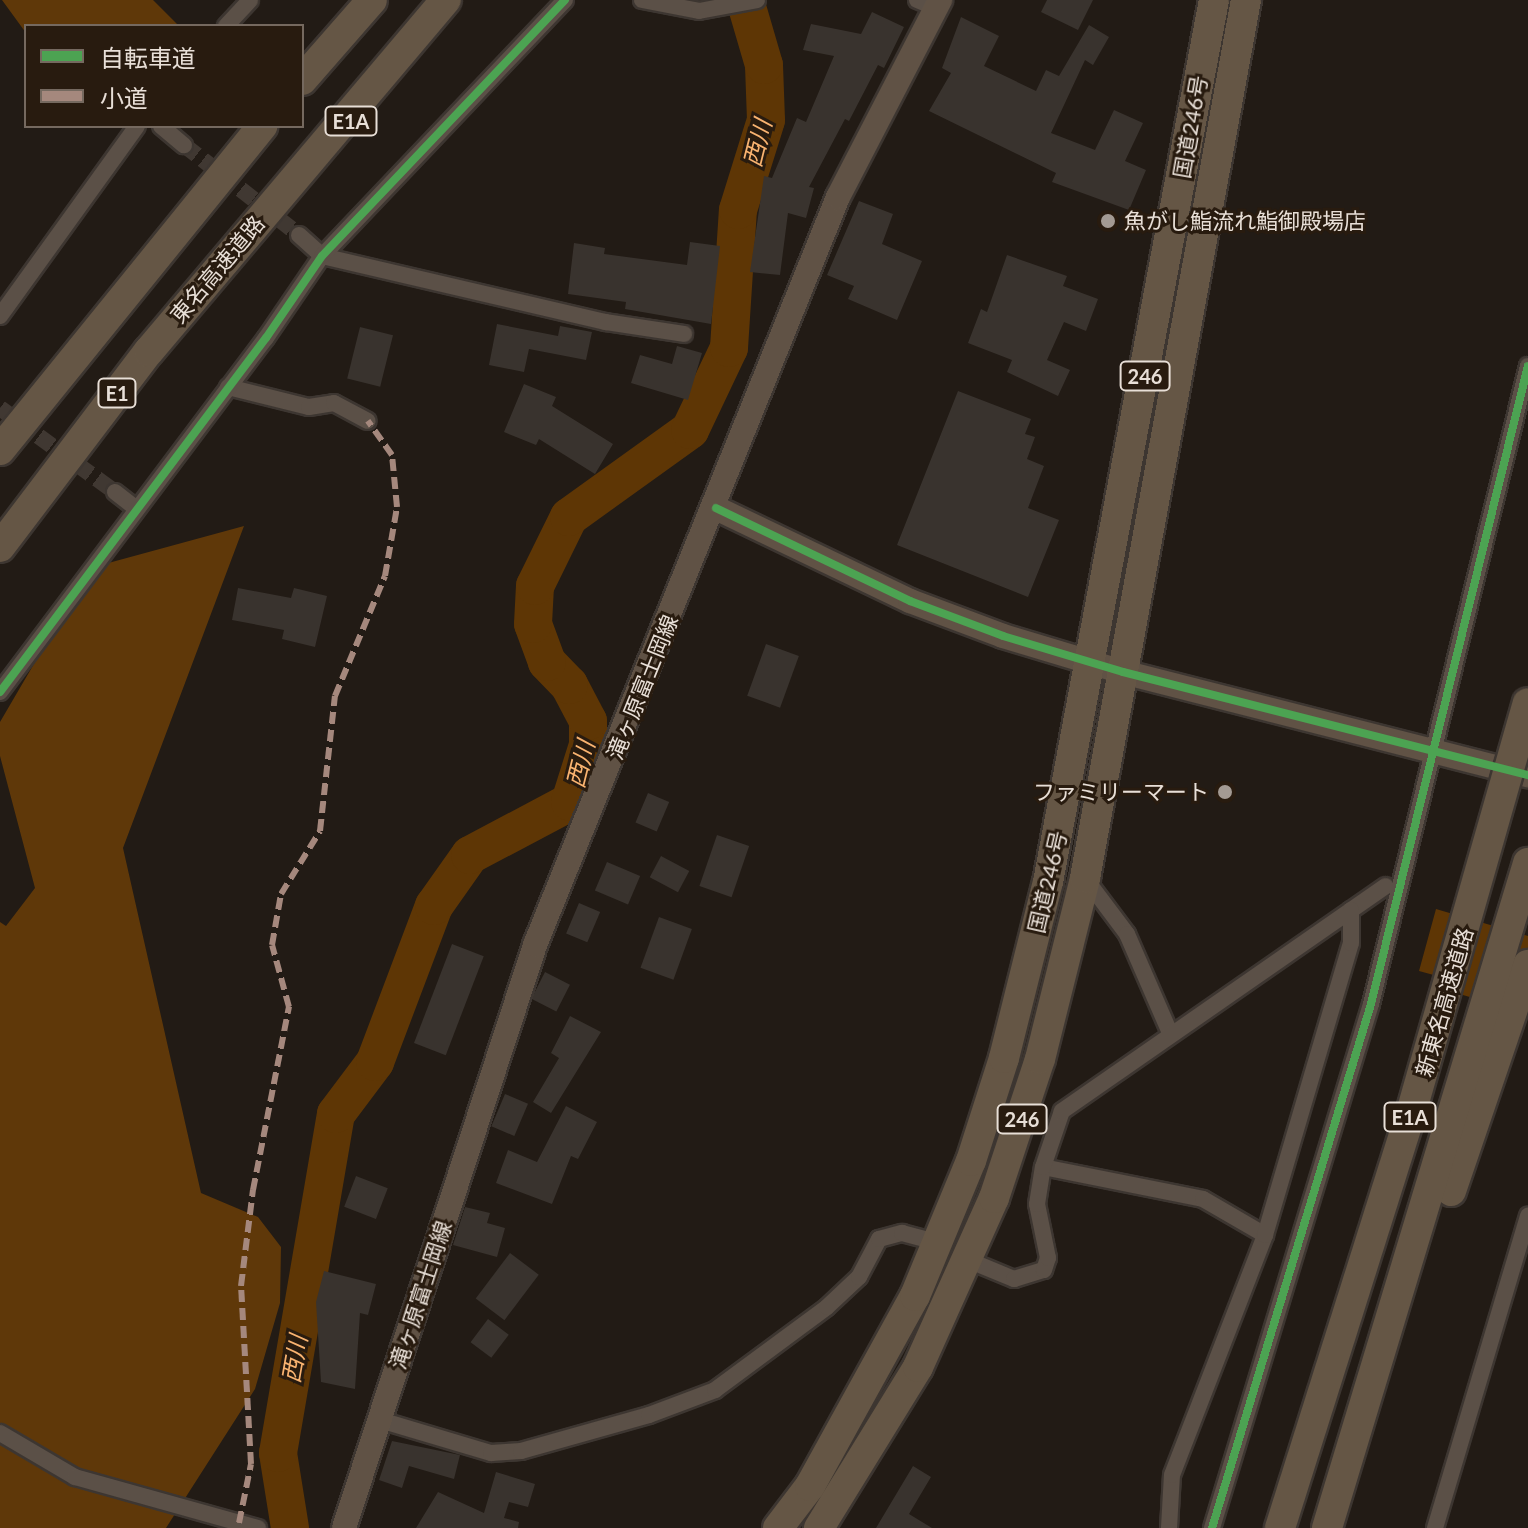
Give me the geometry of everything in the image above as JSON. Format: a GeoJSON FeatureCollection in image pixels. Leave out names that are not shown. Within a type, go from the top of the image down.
{"type":"FeatureCollection","features":[{"type":"Feature","properties":{"kind":"highway"},"geometry":{"type":"LineString","coordinates":[[304,62],[352,0]]}},
{"type":"Feature","properties":{"kind":"highway"},"geometry":{"type":"LineString","coordinates":[[304,78],[372,0]]}},
{"type":"Feature","properties":{"kind":"highway","name":"東名高速道路"},"geometry":{"type":"LineString","coordinates":[[0,547],[238,243],[446,0]]}},
{"type":"Feature","properties":{"kind":"highway","name":"E1A"},"geometry":{"type":"LineString","coordinates":[[238,243],[464,0]]}},
{"type":"Feature","properties":{"kind":"highway","name":"国道246号"},"geometry":{"type":"LineString","coordinates":[[778,1528],[875,1374],[939,1243],[1004,1058],[1048,882],[1214,0]]}},
{"type":"Feature","properties":{"kind":"highway","name":"国道246号"},"geometry":{"type":"LineString","coordinates":[[819,1528],[918,1367],[968,1260],[1022,1119],[1085,878],[1246,0]]}},
{"type":"Feature","properties":{"kind":"highway"},"geometry":{"type":"LineString","coordinates":[[190,208],[252,128]]}},
{"type":"Feature","properties":{"kind":"highway","name":"E1"},"geometry":{"type":"LineString","coordinates":[[0,450],[190,208],[260,128]]}},
{"type":"Feature","properties":{"kind":"highway","name":"新東名高速道路"},"geometry":{"type":"LineString","coordinates":[[1280,1528],[1411,1113],[1528,703]]}},
{"type":"Feature","properties":{"kind":"highway","name":"新東名高速道路"},"geometry":{"type":"LineString","coordinates":[[1330,1528],[1528,863]]}},
{"type":"Feature","properties":{"kind":"highway"},"geometry":{"type":"LineString","coordinates":[[1330,1528],[1528,965]]}},
{"type":"Feature","properties":{"kind":"main road","name":"滝ヶ原富士岡線"},"geometry":{"type":"LineString","coordinates":[[344,1528],[535,945],[716,508],[838,197],[931,3]]}},
{"type":"Feature","properties":{"kind":"main road"},"geometry":{"type":"LineString","coordinates":[[716,508],[910,601],[1091,663],[1528,775]]}},
{"type":"Feature","properties":{"kind":"street"},"geometry":{"type":"LineString","coordinates":[[228,24],[250,0]]}},
{"type":"Feature","properties":{"kind":"street"},"geometry":{"type":"LineString","coordinates":[[0,692],[322,256],[565,0]]}},
{"type":"Feature","properties":{"kind":"street"},"geometry":{"type":"LineString","coordinates":[[642,0],[699,11],[757,0]]}},
{"type":"Feature","properties":{"kind":"street"},"geometry":{"type":"LineString","coordinates":[[0,316],[136,128]]}},
{"type":"Feature","properties":{"kind":"street"},"geometry":{"type":"LineString","coordinates":[[163,128],[184,145]]}},
{"type":"Feature","properties":{"kind":"street"},"geometry":{"type":"LineString","coordinates":[[299,235],[322,256],[606,322],[684,334]]}},
{"type":"Feature","properties":{"kind":"street"},"geometry":{"type":"LineString","coordinates":[[1212,1528],[1333,1139],[1437,750],[1528,366]]}},
{"type":"Feature","properties":{"kind":"street"},"geometry":{"type":"LineString","coordinates":[[228,387],[309,407],[334,403],[368,421]]}},
{"type":"Feature","properties":{"kind":"street"},"geometry":{"type":"LineString","coordinates":[[115,492],[134,507]]}},
{"type":"Feature","properties":{"kind":"street"},"geometry":{"type":"LineString","coordinates":[[1085,878],[1127,934],[1170,1033]]}},
{"type":"Feature","properties":{"kind":"street"},"geometry":{"type":"LineString","coordinates":[[968,1260],[1014,1279],[1044,1270],[1048,1258],[1037,1204],[1043,1167],[1062,1111],[1170,1033],[1386,886]]}},
{"type":"Feature","properties":{"kind":"street"},"geometry":{"type":"LineString","coordinates":[[1169,1528],[1172,1475],[1265,1235],[1351,943],[1351,910]]}},
{"type":"Feature","properties":{"kind":"street"},"geometry":{"type":"LineString","coordinates":[[1043,1167],[1203,1199],[1265,1235]]}},
{"type":"Feature","properties":{"kind":"street"},"geometry":{"type":"LineString","coordinates":[[1435,1528],[1528,1216]]}},
{"type":"Feature","properties":{"kind":"street"},"geometry":{"type":"LineString","coordinates":[[380,1420],[491,1453],[521,1451],[649,1415],[715,1390],[827,1307],[859,1277],[879,1239],[902,1233],[939,1243]]}},
{"type":"Feature","properties":{"kind":"street"},"geometry":{"type":"LineString","coordinates":[[0,1433],[75,1477],[229,1523],[258,1528]]}},
{"type":"Feature","properties":{"kind":"shaded area"},"geometry":{"type":"Polygon","coordinates":[[[2,0],[153,0],[177,24],[24,24],[24,30],[2,0]]]}},
{"type":"Feature","properties":{"kind":"shaded area"},"geometry":{"type":"Polygon","coordinates":[[[244,526],[123,848],[201,1193],[258,1217],[281,1247],[280,1303],[255,1389],[166,1528],[0,1528],[0,922],[6,926],[35,888],[0,756],[0,722],[90,568],[244,526]]]}},
{"type":"Feature","properties":{"kind":"shaded area"},"geometry":{"type":"Polygon","coordinates":[[[1436,909],[1528,936],[1528,1014],[1439,988],[1441,977],[1419,971],[1436,909]]]}},
{"type":"Feature","properties":{"kind":"building"},"geometry":{"type":"Polygon","coordinates":[[[1047,0],[1093,0],[1078,30],[1041,12],[1047,0]]]}},
{"type":"Feature","properties":{"kind":"building"},"geometry":{"type":"Polygon","coordinates":[[[872,12],[904,27],[884,68],[878,65],[849,121],[845,119],[809,187],[814,188],[806,218],[788,213],[780,275],[750,272],[764,176],[772,178],[797,118],[806,122],[834,56],[803,50],[811,24],[861,34],[872,12]]]}},
{"type":"Feature","properties":{"kind":"building"},"geometry":{"type":"Polygon","coordinates":[[[961,17],[999,36],[984,66],[1036,91],[1046,70],[1059,76],[1089,25],[1109,37],[1093,65],[1085,60],[1051,133],[1095,150],[1114,110],[1143,123],[1125,161],[1146,170],[1129,210],[1052,182],[1056,173],[929,111],[951,73],[942,68],[961,17]]]}},
{"type":"Feature","properties":{"kind":"building"},"geometry":{"type":"Polygon","coordinates":[[[859,201],[893,214],[882,244],[922,261],[897,320],[848,299],[854,286],[827,275],[859,201]]]}},
{"type":"Feature","properties":{"kind":"building"},"geometry":{"type":"Polygon","coordinates":[[[690,242],[720,246],[711,324],[625,309],[626,302],[568,294],[574,243],[605,248],[604,254],[687,265],[690,242]]]}},
{"type":"Feature","properties":{"kind":"building"},"geometry":{"type":"Polygon","coordinates":[[[1007,255],[1067,276],[1063,286],[1098,299],[1086,331],[1064,322],[1047,360],[1070,370],[1058,396],[1007,372],[1012,360],[968,343],[981,309],[987,312],[1007,255]]]}},
{"type":"Feature","properties":{"kind":"building"},"geometry":{"type":"Polygon","coordinates":[[[497,324],[558,336],[560,326],[592,332],[586,360],[529,349],[524,372],[489,365],[497,324]]]}},
{"type":"Feature","properties":{"kind":"building"},"geometry":{"type":"Polygon","coordinates":[[[360,327],[393,335],[380,387],[347,378],[360,327]]]}},
{"type":"Feature","properties":{"kind":"building"},"geometry":{"type":"Polygon","coordinates":[[[677,346],[702,353],[688,400],[631,383],[640,355],[672,364],[677,346]]]}},
{"type":"Feature","properties":{"kind":"building"},"geometry":{"type":"Polygon","coordinates":[[[524,384],[556,397],[552,406],[613,444],[595,474],[539,439],[536,445],[504,432],[524,384]]]}},
{"type":"Feature","properties":{"kind":"building"},"geometry":{"type":"Polygon","coordinates":[[[958,391],[1031,419],[1025,434],[1035,437],[1027,459],[1044,466],[1028,508],[1059,520],[1028,597],[897,545],[958,391]]]}},
{"type":"Feature","properties":{"kind":"building"},"geometry":{"type":"Polygon","coordinates":[[[238,588],[291,598],[294,588],[327,596],[315,647],[282,639],[284,630],[232,620],[238,588]]]}},
{"type":"Feature","properties":{"kind":"building"},"geometry":{"type":"Polygon","coordinates":[[[766,644],[799,656],[780,708],[747,696],[766,644]]]}},
{"type":"Feature","properties":{"kind":"building"},"geometry":{"type":"Polygon","coordinates":[[[648,793],[669,802],[657,831],[635,822],[648,793]]]}},
{"type":"Feature","properties":{"kind":"building"},"geometry":{"type":"Polygon","coordinates":[[[717,835],[749,846],[732,897],[699,886],[717,835]]]}},
{"type":"Feature","properties":{"kind":"building"},"geometry":{"type":"Polygon","coordinates":[[[661,856],[689,871],[678,892],[650,877],[661,856]]]}},
{"type":"Feature","properties":{"kind":"building"},"geometry":{"type":"Polygon","coordinates":[[[607,862],[640,876],[628,905],[595,891],[607,862]]]}},
{"type":"Feature","properties":{"kind":"building"},"geometry":{"type":"Polygon","coordinates":[[[579,903],[600,912],[587,942],[566,933],[579,903]]]}},
{"type":"Feature","properties":{"kind":"building"},"geometry":{"type":"Polygon","coordinates":[[[659,917],[692,929],[673,980],[641,968],[659,917]]]}},
{"type":"Feature","properties":{"kind":"building"},"geometry":{"type":"Polygon","coordinates":[[[452,944],[484,956],[446,1055],[414,1043],[452,944]]]}},
{"type":"Feature","properties":{"kind":"building"},"geometry":{"type":"Polygon","coordinates":[[[545,972],[570,985],[556,1011],[531,999],[545,972]]]}},
{"type":"Feature","properties":{"kind":"building"},"geometry":{"type":"Polygon","coordinates":[[[570,1016],[601,1032],[551,1113],[533,1102],[559,1058],[551,1053],[570,1016]]]}},
{"type":"Feature","properties":{"kind":"building"},"geometry":{"type":"Polygon","coordinates":[[[505,1094],[528,1104],[514,1136],[491,1126],[505,1094]]]}},
{"type":"Feature","properties":{"kind":"building"},"geometry":{"type":"Polygon","coordinates":[[[566,1106],[597,1122],[578,1159],[571,1156],[552,1204],[496,1183],[508,1150],[537,1162],[566,1106]]]}},
{"type":"Feature","properties":{"kind":"building"},"geometry":{"type":"Polygon","coordinates":[[[356,1176],[388,1188],[376,1219],[344,1207],[356,1176]]]}},
{"type":"Feature","properties":{"kind":"building"},"geometry":{"type":"Polygon","coordinates":[[[465,1207],[490,1213],[487,1223],[505,1228],[497,1257],[453,1245],[465,1207]]]}},
{"type":"Feature","properties":{"kind":"building"},"geometry":{"type":"Polygon","coordinates":[[[510,1253],[539,1275],[504,1320],[476,1299],[510,1253]]]}},
{"type":"Feature","properties":{"kind":"building"},"geometry":{"type":"Polygon","coordinates":[[[324,1271],[376,1284],[368,1315],[360,1313],[355,1389],[321,1382],[316,1302],[324,1271]]]}},
{"type":"Feature","properties":{"kind":"building"},"geometry":{"type":"Polygon","coordinates":[[[488,1319],[509,1335],[491,1358],[471,1342],[488,1319]]]}},
{"type":"Feature","properties":{"kind":"building"},"geometry":{"type":"Polygon","coordinates":[[[392,1441],[460,1455],[454,1479],[409,1466],[402,1488],[379,1480],[392,1441]]]}},
{"type":"Feature","properties":{"kind":"building"},"geometry":{"type":"Polygon","coordinates":[[[913,1466],[931,1477],[909,1514],[932,1528],[876,1528],[913,1466]]]}},
{"type":"Feature","properties":{"kind":"building"},"geometry":{"type":"Polygon","coordinates":[[[496,1472],[535,1484],[528,1507],[509,1502],[504,1518],[519,1522],[518,1528],[416,1528],[438,1492],[484,1513],[496,1472]]]}},
{"type":"Feature","properties":{"kind":"waterway","name":"西川"},"geometry":{"type":"LineString","coordinates":[[290,1528],[278,1453],[336,1114],[375,1062],[434,906],[470,855],[570,802],[588,745],[588,721],[569,685],[547,662],[533,624],[535,586],[569,517],[690,430],[729,348],[738,210],[766,120],[764,65],[745,0]]}},
{"type":"Feature","properties":{"kind":"tunnel"},"geometry":{"type":"LineString","coordinates":[[184,145],[299,235]]}},
{"type":"Feature","properties":{"kind":"tunnel"},"geometry":{"type":"LineString","coordinates":[[0,408],[115,492]]}},
{"type":"Feature","properties":{"kind":"marked path"},"geometry":{"type":"LineString","coordinates":[[239,1523],[251,1464],[241,1286],[253,1190],[289,1007],[272,945],[281,894],[320,831],[335,696],[385,576],[397,507],[392,455],[368,421]]}},
{"type":"Feature","properties":{"kind":"cycle path"},"geometry":{"type":"LineString","coordinates":[[0,692],[266,338],[322,256],[565,0]]}},
{"type":"Feature","properties":{"kind":"cycle path"},"geometry":{"type":"LineString","coordinates":[[1212,1528],[1371,1004],[1528,366]]}},
{"type":"Feature","properties":{"kind":"cycle path"},"geometry":{"type":"LineString","coordinates":[[716,508],[910,601],[1003,636],[1123,672],[1528,775]]}},
{"type":"Feature","properties":{"kind":"place","name":"魚がし鮨流れ鮨御殿場店"},"geometry":{"type":"Point","coordinates":[1108,221]}},
{"type":"Feature","properties":{"kind":"place","name":"ファミリーマート"},"geometry":{"type":"Point","coordinates":[1225,792]}}]}
